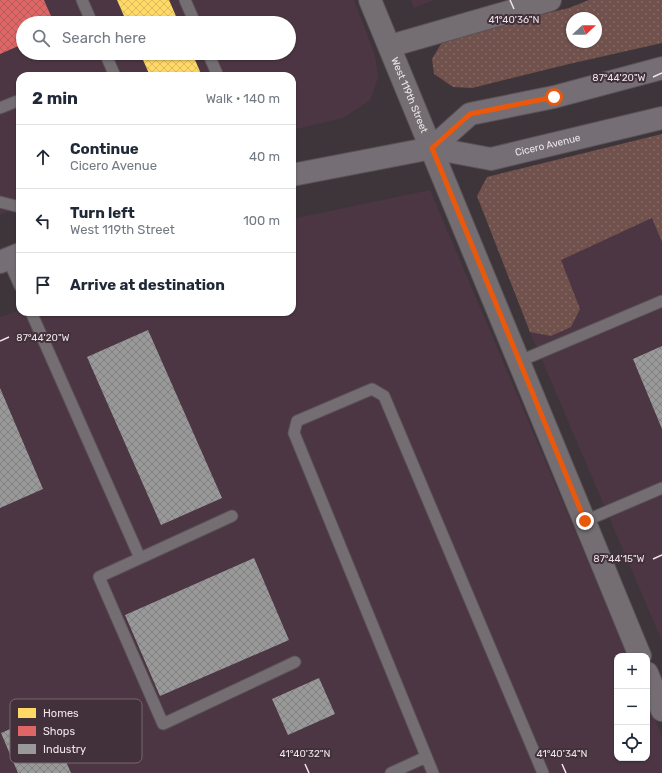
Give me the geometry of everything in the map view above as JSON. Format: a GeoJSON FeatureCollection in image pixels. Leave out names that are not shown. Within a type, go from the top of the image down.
{"type":"FeatureCollection","features":[{"type":"Feature","properties":{"kind":"main road"},"geometry":{"type":"LineString","coordinates":[[432,148],[470,114],[554,97],[662,68]]}},
{"type":"Feature","properties":{"kind":"main road","name":"Cicero Avenue"},"geometry":{"type":"LineString","coordinates":[[296,174],[432,148],[491,159],[662,118]]}},
{"type":"Feature","properties":{"kind":"street","name":"West 119th Street"},"geometry":{"type":"LineString","coordinates":[[370,0],[520,361],[639,653]]}},
{"type":"Feature","properties":{"kind":"street"},"geometry":{"type":"LineString","coordinates":[[390,46],[550,0]]}},
{"type":"Feature","properties":{"kind":"street"},"geometry":{"type":"LineString","coordinates":[[650,680],[662,710]]}},
{"type":"Feature","properties":{"kind":"lane"},"geometry":{"type":"LineString","coordinates":[[82,0],[89,16]]}},
{"type":"Feature","properties":{"kind":"lane"},"geometry":{"type":"LineString","coordinates":[[185,0],[192,16]]}},
{"type":"Feature","properties":{"kind":"lane"},"geometry":{"type":"LineString","coordinates":[[108,60],[113,72]]}},
{"type":"Feature","properties":{"kind":"lane"},"geometry":{"type":"LineString","coordinates":[[211,60],[216,72]]}},
{"type":"Feature","properties":{"kind":"lane"},"geometry":{"type":"LineString","coordinates":[[0,108],[16,102]]}},
{"type":"Feature","properties":{"kind":"lane"},"geometry":{"type":"LineString","coordinates":[[0,202],[16,206]]}},
{"type":"Feature","properties":{"kind":"lane"},"geometry":{"type":"LineString","coordinates":[[9,258],[16,276]]}},
{"type":"Feature","properties":{"kind":"lane"},"geometry":{"type":"LineString","coordinates":[[520,361],[662,301]]}},
{"type":"Feature","properties":{"kind":"lane"},"geometry":{"type":"LineString","coordinates":[[33,316],[140,558]]}},
{"type":"Feature","properties":{"kind":"lane"},"geometry":{"type":"LineString","coordinates":[[433,773],[294,433],[297,421],[372,389],[384,396],[543,773]]}},
{"type":"Feature","properties":{"kind":"lane"},"geometry":{"type":"LineString","coordinates":[[585,521],[662,488]]}},
{"type":"Feature","properties":{"kind":"lane"},"geometry":{"type":"LineString","coordinates":[[232,516],[99,577],[163,724],[294,662]]}},
{"type":"Feature","properties":{"kind":"lane"},"geometry":{"type":"LineString","coordinates":[[391,773],[426,757]]}},
{"type":"Feature","properties":{"kind":"shaded area"},"geometry":{"type":"Polygon","coordinates":[[[0,0],[354,0],[375,56],[378,78],[370,100],[343,118],[296,129],[296,72],[16,72],[16,208],[0,215],[0,0]]]}},
{"type":"Feature","properties":{"kind":"shaded area"},"geometry":{"type":"Polygon","coordinates":[[[411,0],[433,0],[414,8],[411,0]]]}},
{"type":"Feature","properties":{"kind":"shaded area"},"geometry":{"type":"Polygon","coordinates":[[[589,0],[662,0],[662,43],[472,88],[453,87],[434,74],[432,59],[441,44],[462,33],[569,8],[589,0]]]}},
{"type":"Feature","properties":{"kind":"shaded area"},"geometry":{"type":"Polygon","coordinates":[[[662,134],[662,242],[652,218],[561,260],[580,309],[571,327],[551,336],[530,332],[477,196],[487,177],[662,134]]]}},
{"type":"Feature","properties":{"kind":"shaded area"},"geometry":{"type":"Polygon","coordinates":[[[430,190],[627,653],[614,653],[614,761],[650,761],[650,708],[662,736],[662,773],[0,773],[0,317],[16,311],[16,316],[296,316],[296,218],[430,190]]]}},
{"type":"Feature","properties":{"kind":"shaded area"},"geometry":{"type":"Polygon","coordinates":[[[652,218],[662,242],[662,641],[530,332],[551,336],[560,260],[652,218]]]}},
{"type":"Feature","properties":{"kind":"building: Homes"},"geometry":{"type":"Polygon","coordinates":[[[117,0],[169,0],[176,16],[124,16],[117,0]]]}},
{"type":"Feature","properties":{"kind":"building: Homes"},"geometry":{"type":"Polygon","coordinates":[[[143,60],[195,60],[200,72],[148,72],[143,60]]]}},
{"type":"Feature","properties":{"kind":"building: Shops"},"geometry":{"type":"Polygon","coordinates":[[[0,0],[44,0],[51,16],[16,16],[16,47],[0,54],[0,0]]]}},
{"type":"Feature","properties":{"kind":"building: Industry"},"geometry":{"type":"Polygon","coordinates":[[[148,330],[222,498],[161,525],[87,357],[148,330]]]}},
{"type":"Feature","properties":{"kind":"building: Industry"},"geometry":{"type":"Polygon","coordinates":[[[662,346],[662,429],[633,359],[662,346]]]}},
{"type":"Feature","properties":{"kind":"building: Industry"},"geometry":{"type":"Polygon","coordinates":[[[0,388],[43,489],[0,508],[0,388]]]}},
{"type":"Feature","properties":{"kind":"building: Industry"},"geometry":{"type":"Polygon","coordinates":[[[254,558],[289,640],[160,696],[125,615],[254,558]]]}},
{"type":"Feature","properties":{"kind":"building: Industry"},"geometry":{"type":"Polygon","coordinates":[[[319,678],[335,714],[288,735],[272,699],[319,678]]]}},
{"type":"Feature","properties":{"kind":"building: Industry"},"geometry":{"type":"Polygon","coordinates":[[[10,729],[10,754],[1,733],[10,729]]]}},
{"type":"Feature","properties":{"kind":"building: Industry"},"geometry":{"type":"Polygon","coordinates":[[[14,763],[67,763],[71,773],[18,773],[14,763]]]}},
{"type":"Feature","properties":{"kind":"route"},"geometry":{"type":"LineString","coordinates":[[554,97],[470,114],[432,148],[585,521]]}}]}
